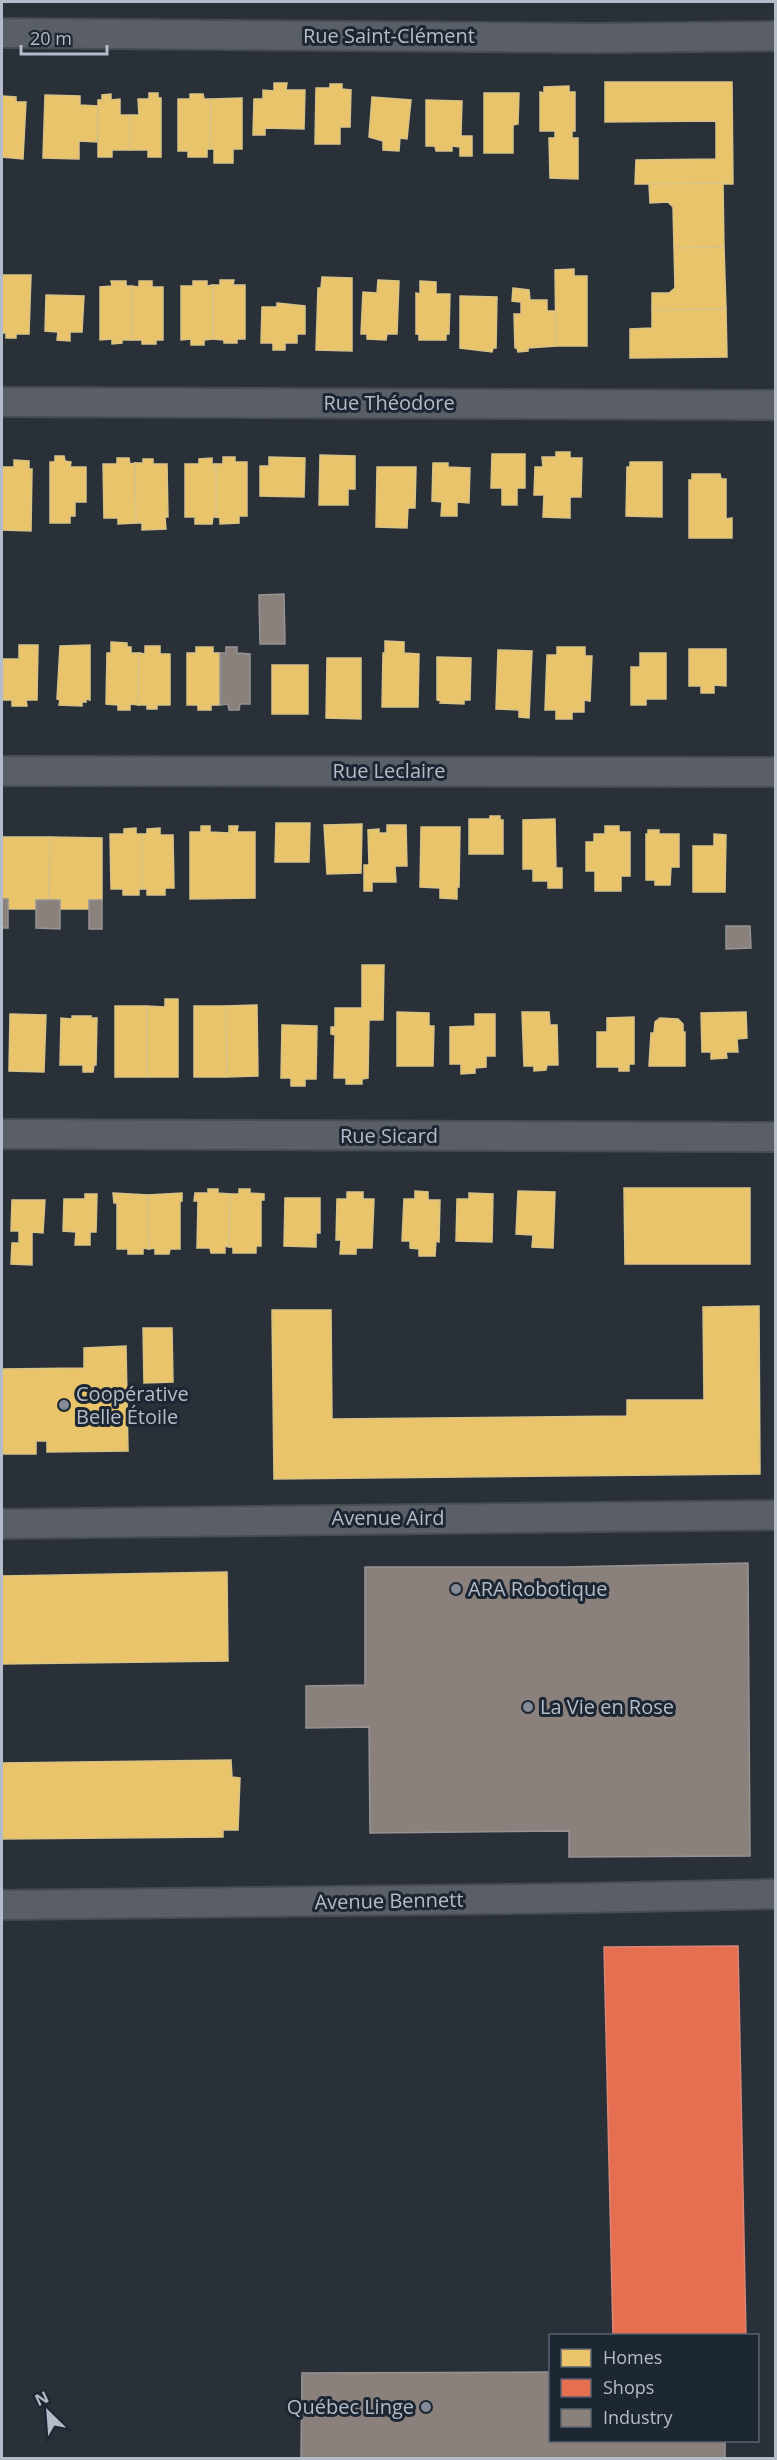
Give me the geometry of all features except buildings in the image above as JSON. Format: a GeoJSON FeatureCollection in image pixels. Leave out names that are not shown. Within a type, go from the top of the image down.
{"type":"FeatureCollection","features":[{"type":"Feature","properties":{"kind":"street","name":"Rue Saint-Clément"},"geometry":{"type":"LineString","coordinates":[[2,33],[582,38],[776,36]]}},
{"type":"Feature","properties":{"kind":"street","name":"Rue Théodore"},"geometry":{"type":"LineString","coordinates":[[2,402],[776,405]]}},
{"type":"Feature","properties":{"kind":"street","name":"Rue Leclaire"},"geometry":{"type":"LineString","coordinates":[[2,771],[776,772]]}},
{"type":"Feature","properties":{"kind":"street","name":"Rue Sicard"},"geometry":{"type":"LineString","coordinates":[[2,1134],[776,1137]]}},
{"type":"Feature","properties":{"kind":"street","name":"Avenue Aird"},"geometry":{"type":"LineString","coordinates":[[2,1524],[776,1515]]}},
{"type":"Feature","properties":{"kind":"street","name":"Avenue Bennett"},"geometry":{"type":"LineString","coordinates":[[2,1905],[776,1894]]}},
{"type":"Feature","properties":{"kind":"place","name":"Coopérative Belle Étoile"},"geometry":{"type":"Point","coordinates":[64,1405]}},
{"type":"Feature","properties":{"kind":"place","name":"ARA Robotique"},"geometry":{"type":"Point","coordinates":[456,1589]}},
{"type":"Feature","properties":{"kind":"place","name":"La Vie en Rose"},"geometry":{"type":"Point","coordinates":[528,1707]}},
{"type":"Feature","properties":{"kind":"place","name":"Québec Linge"},"geometry":{"type":"Point","coordinates":[426,2407]}}]}
